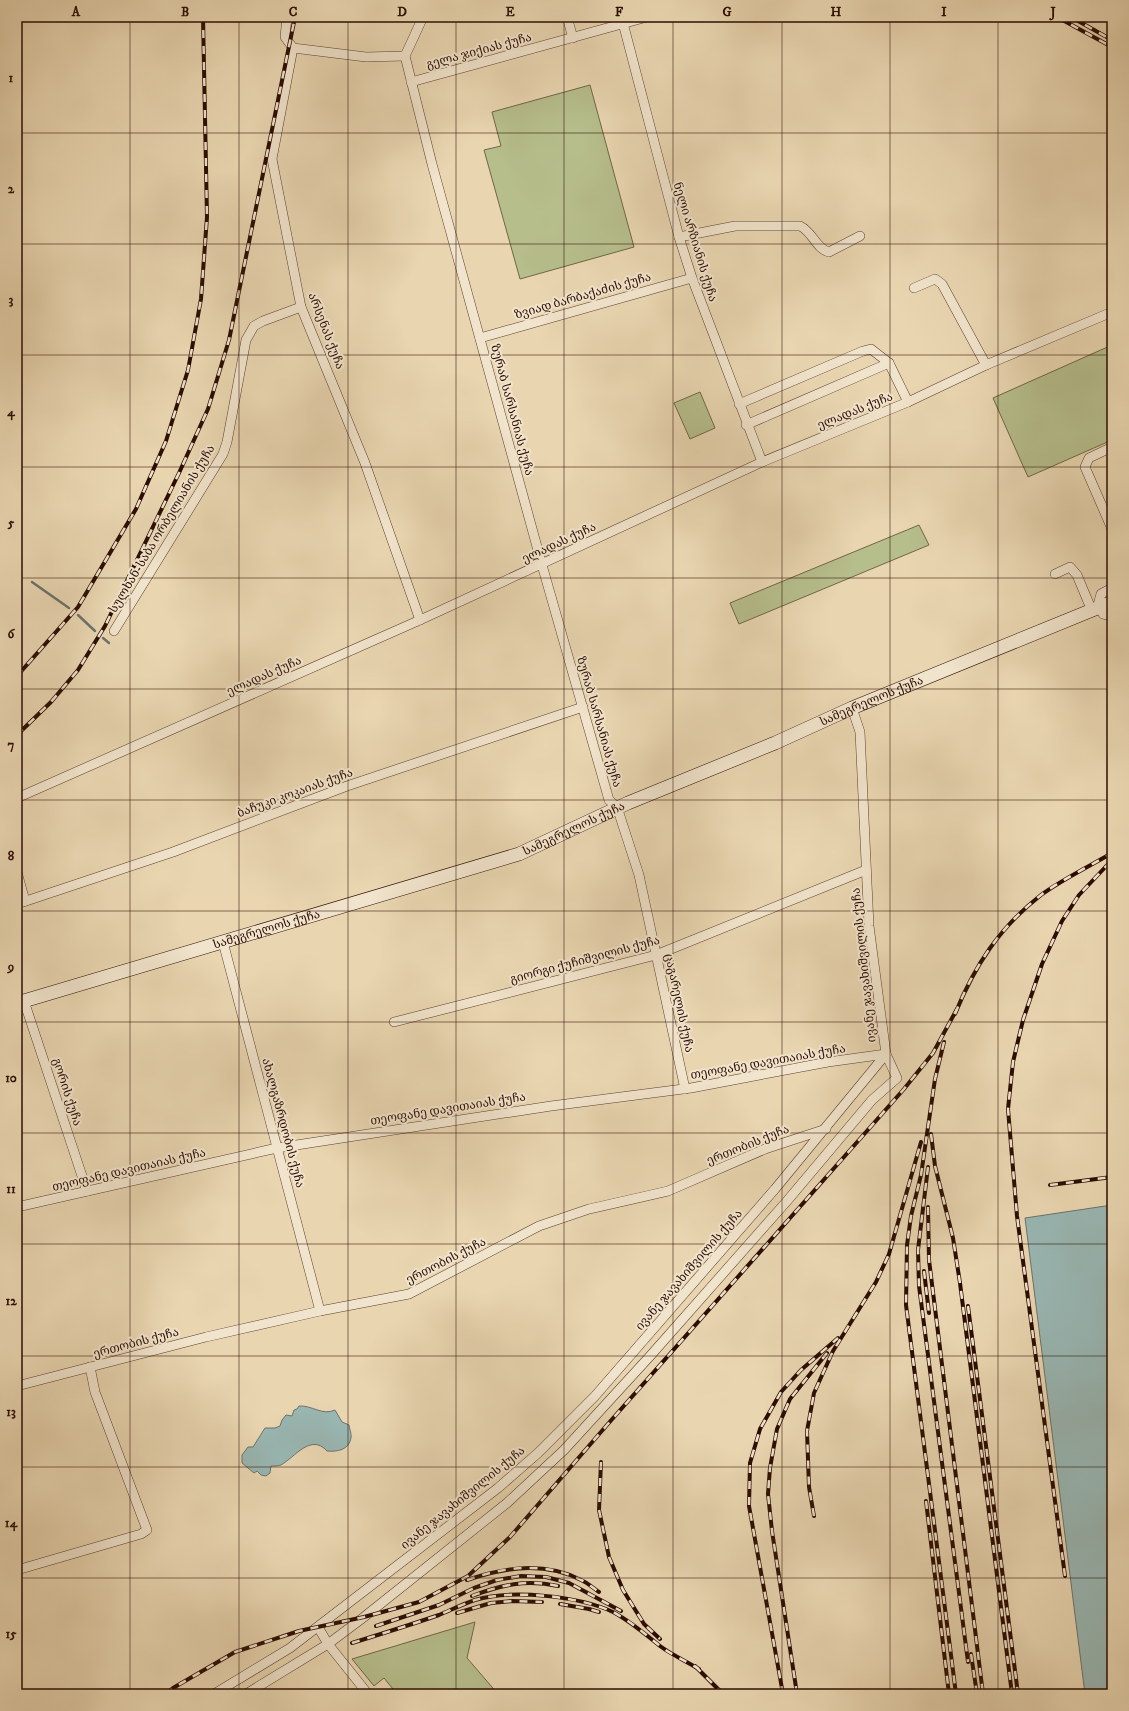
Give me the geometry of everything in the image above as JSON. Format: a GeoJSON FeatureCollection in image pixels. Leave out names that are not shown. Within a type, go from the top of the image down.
{"type":"FeatureCollection","features":[{"type":"Feature","properties":{"kind":"main road","name":"სამეგრელოს ქუჩა"},"geometry":{"type":"LineString","coordinates":[[20,1002],[519,854],[617,807],[775,743],[852,708],[1112,602]]}},
{"type":"Feature","properties":{"kind":"street"},"geometry":{"type":"LineString","coordinates":[[287,17],[285,37],[293,48],[366,57],[405,56],[423,17]]}},
{"type":"Feature","properties":{"kind":"street"},"geometry":{"type":"LineString","coordinates":[[567,17],[573,38]]}},
{"type":"Feature","properties":{"kind":"street","name":"გელა ჯიქიას ქუჩა"},"geometry":{"type":"LineString","coordinates":[[411,82],[647,17]]}},
{"type":"Feature","properties":{"kind":"street","name":"ნელი არზიანის ქუჩა"},"geometry":{"type":"LineString","coordinates":[[622,23],[679,237],[692,278],[746,425],[762,462]]}},
{"type":"Feature","properties":{"kind":"street","name":"არსენას ქუჩა"},"geometry":{"type":"LineString","coordinates":[[293,48],[272,159],[301,307],[365,463],[420,620]]}},
{"type":"Feature","properties":{"kind":"street","name":"ზურაბ სარსანიას ქუჩა"},"geometry":{"type":"LineString","coordinates":[[405,56],[432,164],[542,565],[609,800],[617,807]]}},
{"type":"Feature","properties":{"kind":"street"},"geometry":{"type":"LineString","coordinates":[[679,237],[735,226],[800,226],[807,229],[820,247],[829,252],[860,236]]}},
{"type":"Feature","properties":{"kind":"street","name":"ზვიად ბარბაქაძის ქუჩა"},"geometry":{"type":"LineString","coordinates":[[480,338],[692,278]]}},
{"type":"Feature","properties":{"kind":"street"},"geometry":{"type":"LineString","coordinates":[[914,288],[934,279],[942,284],[986,365]]}},
{"type":"Feature","properties":{"kind":"street","name":"სულხან-საბა ორბელიანის ქუჩა"},"geometry":{"type":"LineString","coordinates":[[114,631],[223,454],[227,442],[246,340],[254,326],[263,321],[301,307]]}},
{"type":"Feature","properties":{"kind":"street","name":"ელადას ქუჩა"},"geometry":{"type":"LineString","coordinates":[[17,798],[542,565],[762,462],[908,402],[986,365],[1112,312]]}},
{"type":"Feature","properties":{"kind":"street"},"geometry":{"type":"LineString","coordinates":[[739,404],[863,351],[871,349],[889,364],[908,402]]}},
{"type":"Feature","properties":{"kind":"street"},"geometry":{"type":"LineString","coordinates":[[746,425],[889,364]]}},
{"type":"Feature","properties":{"kind":"street"},"geometry":{"type":"LineString","coordinates":[[1112,447],[1089,458],[1085,467],[1112,529]]}},
{"type":"Feature","properties":{"kind":"street"},"geometry":{"type":"LineString","coordinates":[[1055,574],[1070,567],[1077,575],[1095,610],[1112,616]]}},
{"type":"Feature","properties":{"kind":"street"},"geometry":{"type":"LineString","coordinates":[[1095,610],[1099,597],[1104,592],[1112,588]]}},
{"type":"Feature","properties":{"kind":"street","name":"ბაჩუკი კოკაიას ქუჩა"},"geometry":{"type":"LineString","coordinates":[[21,902],[173,852],[347,786],[583,707]]}},
{"type":"Feature","properties":{"kind":"street","name":"ივანე ჯავახიშვილის ქუჩა"},"geometry":{"type":"LineString","coordinates":[[214,1694],[280,1655],[318,1627],[498,1488],[538,1453],[595,1396],[826,1129],[886,1054],[869,926],[860,732],[852,708]]}},
{"type":"Feature","properties":{"kind":"street","name":"ცაგარელის ქუჩა"},"geometry":{"type":"LineString","coordinates":[[617,807],[639,875],[685,1089]]}},
{"type":"Feature","properties":{"kind":"street","name":"გიორგი ქუჩიშვილის ქუჩა"},"geometry":{"type":"LineString","coordinates":[[394,1022],[656,955],[866,870]]}},
{"type":"Feature","properties":{"kind":"street"},"geometry":{"type":"LineString","coordinates":[[17,872],[21,902]]}},
{"type":"Feature","properties":{"kind":"street","name":"ახალგაზრდობის ქუჩა"},"geometry":{"type":"LineString","coordinates":[[223,942],[320,1311]]}},
{"type":"Feature","properties":{"kind":"street","name":"გორის ქუჩა"},"geometry":{"type":"LineString","coordinates":[[20,1002],[87,1191]]}},
{"type":"Feature","properties":{"kind":"street"},"geometry":{"type":"LineString","coordinates":[[246,1694],[328,1644],[364,1617],[507,1503],[564,1450],[651,1355],[787,1201],[872,1100],[898,1078],[886,1054]]}},
{"type":"Feature","properties":{"kind":"street","name":"თეოფანე დავითაიას ქუჩა"},"geometry":{"type":"LineString","coordinates":[[17,1207],[277,1148],[551,1106],[685,1089],[828,1062],[886,1054]]}},
{"type":"Feature","properties":{"kind":"street","name":"ერთობის ქუჩა"},"geometry":{"type":"LineString","coordinates":[[17,1386],[206,1337],[320,1311],[409,1294],[539,1226],[589,1209],[668,1191],[765,1149],[826,1129]]}},
{"type":"Feature","properties":{"kind":"street"},"geometry":{"type":"LineString","coordinates":[[17,1570],[141,1534],[147,1530],[95,1392],[90,1367]]}},
{"type":"Feature","properties":{"kind":"street"},"geometry":{"type":"LineString","coordinates":[[318,1627],[328,1644],[368,1694]]}},
{"type":"Feature","properties":{"kind":"green space"},"geometry":{"type":"Polygon","coordinates":[[[590,85],[634,247],[520,279],[484,150],[501,146],[492,112],[590,85]]]}},
{"type":"Feature","properties":{"kind":"green space"},"geometry":{"type":"Polygon","coordinates":[[[1112,345],[1112,440],[1028,477],[993,398],[1112,345]]]}},
{"type":"Feature","properties":{"kind":"green space"},"geometry":{"type":"Polygon","coordinates":[[[700,392],[715,428],[690,439],[674,403],[700,392]]]}},
{"type":"Feature","properties":{"kind":"green space"},"geometry":{"type":"Polygon","coordinates":[[[919,525],[929,545],[739,624],[730,603],[919,525]]]}},
{"type":"Feature","properties":{"kind":"green space"},"geometry":{"type":"Polygon","coordinates":[[[475,1622],[467,1658],[498,1694],[397,1694],[384,1678],[374,1686],[352,1659],[475,1622]]]}},
{"type":"Feature","properties":{"kind":"water"},"geometry":{"type":"Polygon","coordinates":[[[1112,1205],[1112,1694],[1085,1694],[1025,1218],[1112,1205]]]}},
{"type":"Feature","properties":{"kind":"water"},"geometry":{"type":"Polygon","coordinates":[[[299,1406],[326,1412],[335,1410],[342,1422],[349,1425],[351,1436],[348,1445],[342,1449],[327,1451],[321,1446],[315,1444],[309,1445],[297,1452],[281,1465],[271,1466],[270,1473],[266,1476],[261,1475],[257,1471],[254,1473],[242,1463],[242,1455],[248,1447],[253,1447],[265,1428],[275,1428],[280,1426],[286,1415],[292,1416],[294,1410],[299,1406]]]}},
{"type":"Feature","properties":{"kind":"waterway"},"geometry":{"type":"LineString","coordinates":[[32,582],[69,608]]}},
{"type":"Feature","properties":{"kind":"waterway"},"geometry":{"type":"LineString","coordinates":[[78,615],[95,631]]}},
{"type":"Feature","properties":{"kind":"waterway"},"geometry":{"type":"LineString","coordinates":[[103,638],[109,643]]}},
{"type":"Feature","properties":{"kind":"railway"},"geometry":{"type":"LineString","coordinates":[[17,676],[78,607],[136,509],[166,441],[188,370],[201,299],[207,217],[203,17]]}},
{"type":"Feature","properties":{"kind":"railway"},"geometry":{"type":"LineString","coordinates":[[17,735],[51,702],[78,670],[105,626],[179,473],[208,409],[229,340],[295,17]]}},
{"type":"Feature","properties":{"kind":"railway"},"geometry":{"type":"LineString","coordinates":[[1057,17],[1112,47]]}},
{"type":"Feature","properties":{"kind":"railway"},"geometry":{"type":"LineString","coordinates":[[1071,17],[1112,40]]}},
{"type":"Feature","properties":{"kind":"railway"},"geometry":{"type":"LineString","coordinates":[[955,1014],[971,979],[980,964],[990,948],[1013,921],[1049,889],[1112,853]]}},
{"type":"Feature","properties":{"kind":"railway"},"geometry":{"type":"LineString","coordinates":[[1065,1576],[1017,1216],[1008,1109],[1013,1062],[1023,1020],[1042,964],[1062,921],[1079,895],[1112,860]]}},
{"type":"Feature","properties":{"kind":"railway"},"geometry":{"type":"LineString","coordinates":[[166,1694],[173,1688],[235,1652],[299,1631],[364,1617],[419,1602],[468,1576],[510,1537],[904,1089],[933,1053],[957,1009]]}},
{"type":"Feature","properties":{"kind":"railway"},"geometry":{"type":"LineString","coordinates":[[944,1042],[935,1079],[921,1175],[911,1216],[907,1245],[906,1305],[956,1694]]}},
{"type":"Feature","properties":{"kind":"railway"},"geometry":{"type":"LineString","coordinates":[[931,1134],[935,1166],[953,1238],[960,1283],[1012,1694]]}},
{"type":"Feature","properties":{"kind":"railway"},"geometry":{"type":"LineString","coordinates":[[814,1516],[809,1487],[807,1431],[814,1393],[833,1351],[876,1282],[889,1254],[921,1142]]}},
{"type":"Feature","properties":{"kind":"railway"},"geometry":{"type":"LineString","coordinates":[[928,1167],[918,1250],[919,1286],[968,1662]]}},
{"type":"Feature","properties":{"kind":"railway"},"geometry":{"type":"LineString","coordinates":[[1050,1185],[1112,1177]]}},
{"type":"Feature","properties":{"kind":"railway"},"geometry":{"type":"LineString","coordinates":[[928,1207],[929,1260],[983,1694]]}},
{"type":"Feature","properties":{"kind":"railway"},"geometry":{"type":"LineString","coordinates":[[924,1271],[929,1313]]}},
{"type":"Feature","properties":{"kind":"railway"},"geometry":{"type":"LineString","coordinates":[[968,1306],[1018,1694]]}},
{"type":"Feature","properties":{"kind":"railway"},"geometry":{"type":"LineString","coordinates":[[783,1694],[749,1506],[750,1463],[760,1429],[781,1392],[801,1370],[838,1338]]}},
{"type":"Feature","properties":{"kind":"railway"},"geometry":{"type":"LineString","coordinates":[[797,1694],[772,1531],[768,1494],[770,1468],[777,1429],[790,1399],[827,1353]]}},
{"type":"Feature","properties":{"kind":"railway"},"geometry":{"type":"LineString","coordinates":[[601,1462],[599,1510],[609,1557],[623,1590],[644,1624],[660,1639]]}},
{"type":"Feature","properties":{"kind":"railway"},"geometry":{"type":"LineString","coordinates":[[926,1501],[949,1694]]}},
{"type":"Feature","properties":{"kind":"railway"},"geometry":{"type":"LineString","coordinates":[[467,1580],[481,1575],[510,1569],[538,1568],[567,1574],[584,1581],[599,1592]]}},
{"type":"Feature","properties":{"kind":"railway"},"geometry":{"type":"LineString","coordinates":[[376,1626],[439,1605],[474,1588],[497,1580],[521,1576],[546,1577],[569,1583],[621,1611]]}},
{"type":"Feature","properties":{"kind":"railway"},"geometry":{"type":"LineString","coordinates":[[472,1596],[514,1584],[535,1583],[558,1586]]}},
{"type":"Feature","properties":{"kind":"railway"},"geometry":{"type":"LineString","coordinates":[[352,1643],[439,1615],[475,1600],[507,1595],[545,1596],[582,1602],[599,1606],[613,1612],[674,1655],[699,1669]]}},
{"type":"Feature","properties":{"kind":"railway"},"geometry":{"type":"LineString","coordinates":[[457,1613],[491,1603],[512,1601],[542,1602]]}},
{"type":"Feature","properties":{"kind":"railway"},"geometry":{"type":"LineString","coordinates":[[560,1604],[599,1612]]}},
{"type":"Feature","properties":{"kind":"railway"},"geometry":{"type":"LineString","coordinates":[[971,1654],[977,1694]]}},
{"type":"Feature","properties":{"kind":"railway"},"geometry":{"type":"LineString","coordinates":[[695,1666],[723,1694]]}}]}
